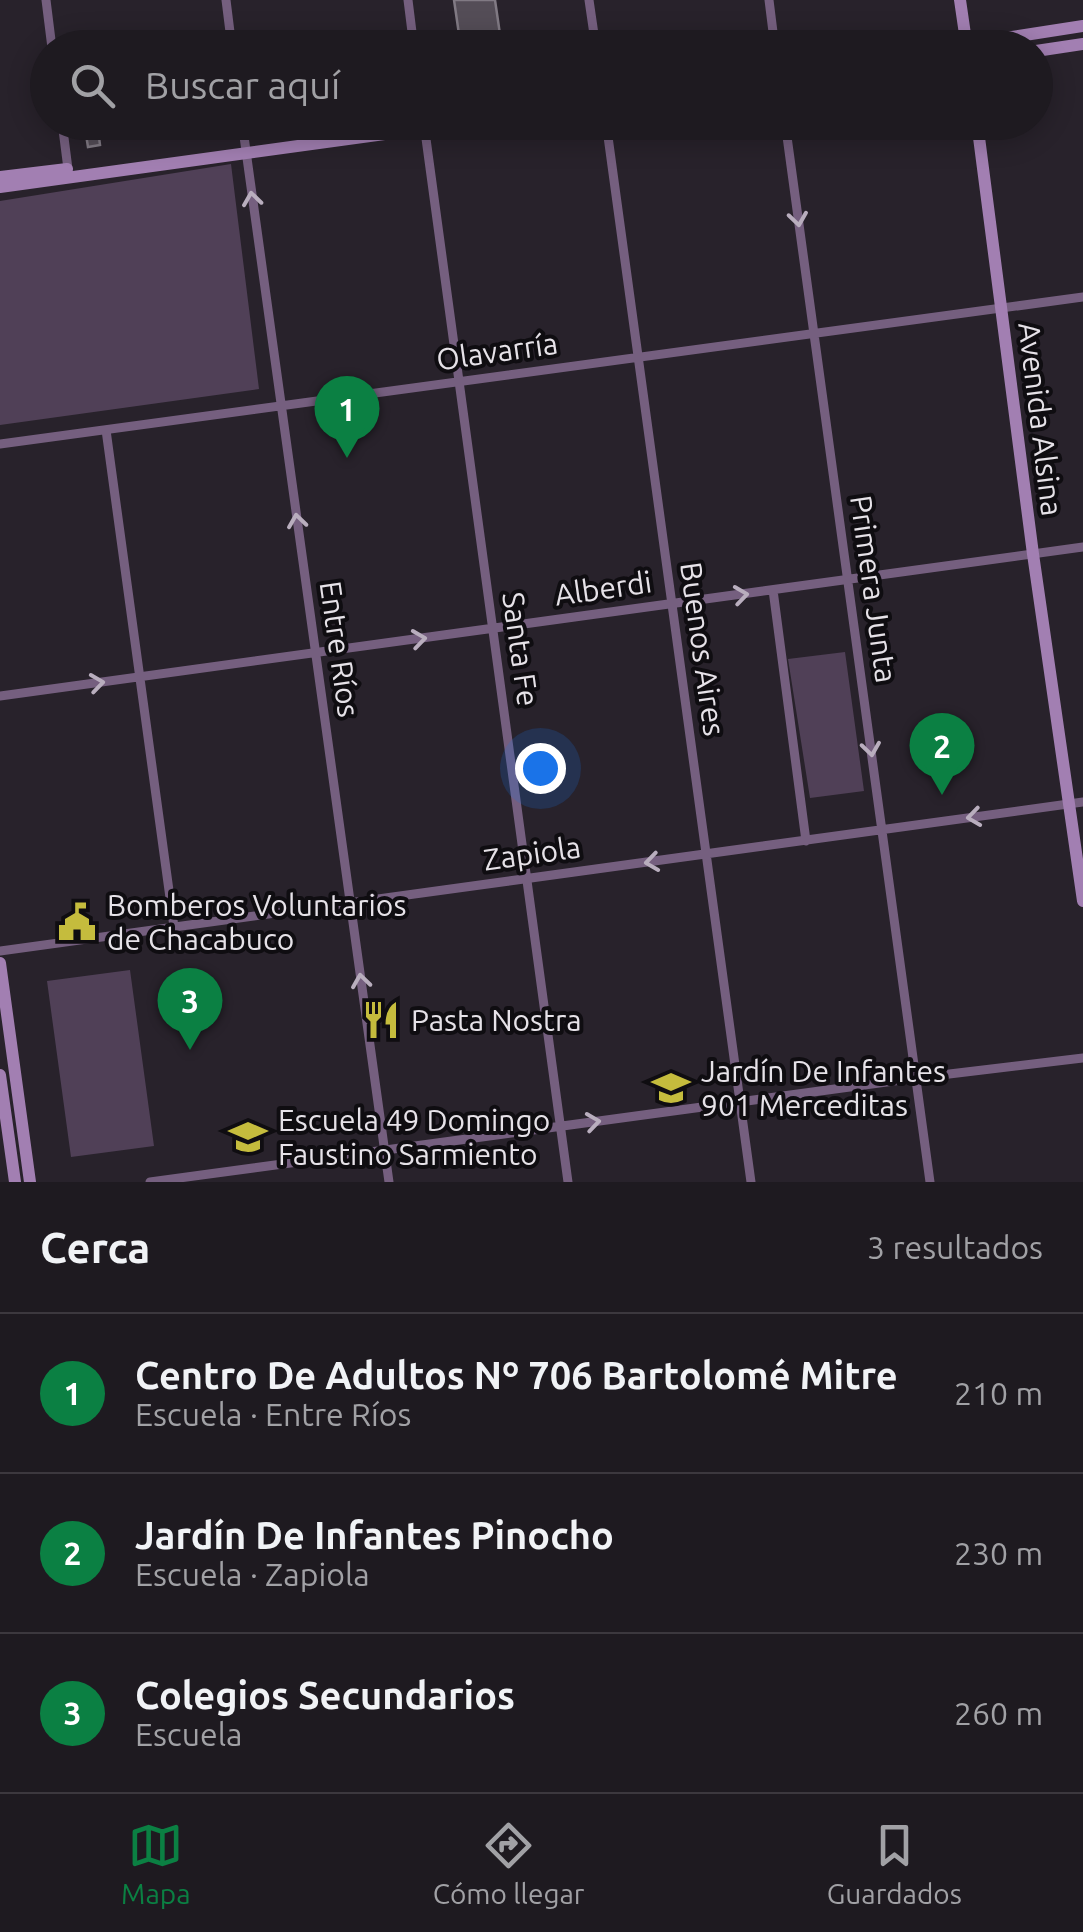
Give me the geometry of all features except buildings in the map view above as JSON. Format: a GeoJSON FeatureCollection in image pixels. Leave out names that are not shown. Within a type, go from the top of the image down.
{"type":"FeatureCollection","features":[{"type":"Feature","properties":{"kind":"main road"},"geometry":{"type":"LineString","coordinates":[[960,0],[964,30]]}},
{"type":"Feature","properties":{"kind":"main road"},"geometry":{"type":"LineString","coordinates":[[1053,31],[1083,26]]}},
{"type":"Feature","properties":{"kind":"main road"},"geometry":{"type":"LineString","coordinates":[[1053,48],[1083,44]]}},
{"type":"Feature","properties":{"kind":"main road"},"geometry":{"type":"LineString","coordinates":[[0,177],[307,140]]}},
{"type":"Feature","properties":{"kind":"main road","name":"Avenida Alsina"},"geometry":{"type":"LineString","coordinates":[[979,140],[1033,554],[1077,802],[1083,901]]}},
{"type":"Feature","properties":{"kind":"main road"},"geometry":{"type":"LineString","coordinates":[[0,187],[245,148]]}},
{"type":"Feature","properties":{"kind":"main road"},"geometry":{"type":"LineString","coordinates":[[0,962],[30,1182]]}},
{"type":"Feature","properties":{"kind":"main road"},"geometry":{"type":"LineString","coordinates":[[0,1075],[15,1182]]}},
{"type":"Feature","properties":{"kind":"street"},"geometry":{"type":"LineString","coordinates":[[46,0],[50,30]]}},
{"type":"Feature","properties":{"kind":"street"},"geometry":{"type":"LineString","coordinates":[[226,0],[230,30]]}},
{"type":"Feature","properties":{"kind":"street"},"geometry":{"type":"LineString","coordinates":[[408,0],[412,30]]}},
{"type":"Feature","properties":{"kind":"street"},"geometry":{"type":"LineString","coordinates":[[590,0],[594,30]]}},
{"type":"Feature","properties":{"kind":"street"},"geometry":{"type":"LineString","coordinates":[[768,0],[772,30]]}},
{"type":"Feature","properties":{"kind":"street"},"geometry":{"type":"LineString","coordinates":[[64,140],[68,170]]}},
{"type":"Feature","properties":{"kind":"street","name":"Entre Ríos"},"geometry":{"type":"LineString","coordinates":[[244,140],[389,1182]]}},
{"type":"Feature","properties":{"kind":"street","name":"Santa Fe"},"geometry":{"type":"LineString","coordinates":[[426,140],[568,1182]]}},
{"type":"Feature","properties":{"kind":"street","name":"Buenos Aires"},"geometry":{"type":"LineString","coordinates":[[608,140],[751,1182]]}},
{"type":"Feature","properties":{"kind":"street","name":"Primera Junta"},"geometry":{"type":"LineString","coordinates":[[787,140],[930,1182]]}},
{"type":"Feature","properties":{"kind":"street","name":"Olavarría"},"geometry":{"type":"LineString","coordinates":[[0,444],[1083,296]]}},
{"type":"Feature","properties":{"kind":"street"},"geometry":{"type":"LineString","coordinates":[[106,430],[174,928]]}},
{"type":"Feature","properties":{"kind":"street","name":"Alberdi"},"geometry":{"type":"LineString","coordinates":[[0,696],[1083,548]]}},
{"type":"Feature","properties":{"kind":"street"},"geometry":{"type":"LineString","coordinates":[[773,590],[806,841]]}},
{"type":"Feature","properties":{"kind":"street","name":"Zapiola"},"geometry":{"type":"LineString","coordinates":[[0,951],[1077,802]]}},
{"type":"Feature","properties":{"kind":"street"},"geometry":{"type":"LineString","coordinates":[[150,1182],[209,1178],[384,1150],[1083,1058]]}},
{"type":"Feature","properties":{"kind":"shaded area"},"geometry":{"type":"Polygon","coordinates":[[[231,164],[259,389],[0,425],[0,201],[231,164]]]}},
{"type":"Feature","properties":{"kind":"shaded area"},"geometry":{"type":"Polygon","coordinates":[[[845,652],[864,791],[810,798],[788,659],[845,652]]]}},
{"type":"Feature","properties":{"kind":"shaded area"},"geometry":{"type":"Polygon","coordinates":[[[130,970],[154,1146],[71,1157],[47,981],[130,970]]]}},
{"type":"Feature","properties":{"kind":"place","name":"Centro De Adultos Nº 706 Bartolomé Mitre"},"geometry":{"type":"Point","coordinates":[347,458]}},
{"type":"Feature","properties":{"kind":"place","name":"Jardín De Infantes Pinocho"},"geometry":{"type":"Point","coordinates":[942,795]}},
{"type":"Feature","properties":{"kind":"place","name":"Bomberos Voluntarios de Chacabuco"},"geometry":{"type":"Point","coordinates":[77,922]}},
{"type":"Feature","properties":{"kind":"place","name":"Pasta Nostra"},"geometry":{"type":"Point","coordinates":[381,1020]}},
{"type":"Feature","properties":{"kind":"place","name":"Colegios Secundarios"},"geometry":{"type":"Point","coordinates":[190,1050]}},
{"type":"Feature","properties":{"kind":"place","name":"Jardín De Infantes 901 Merceditas"},"geometry":{"type":"Point","coordinates":[671,1088]}},
{"type":"Feature","properties":{"kind":"place","name":"Escuela 49 Domingo Faustino Sarmiento"},"geometry":{"type":"Point","coordinates":[248,1137]}}]}
